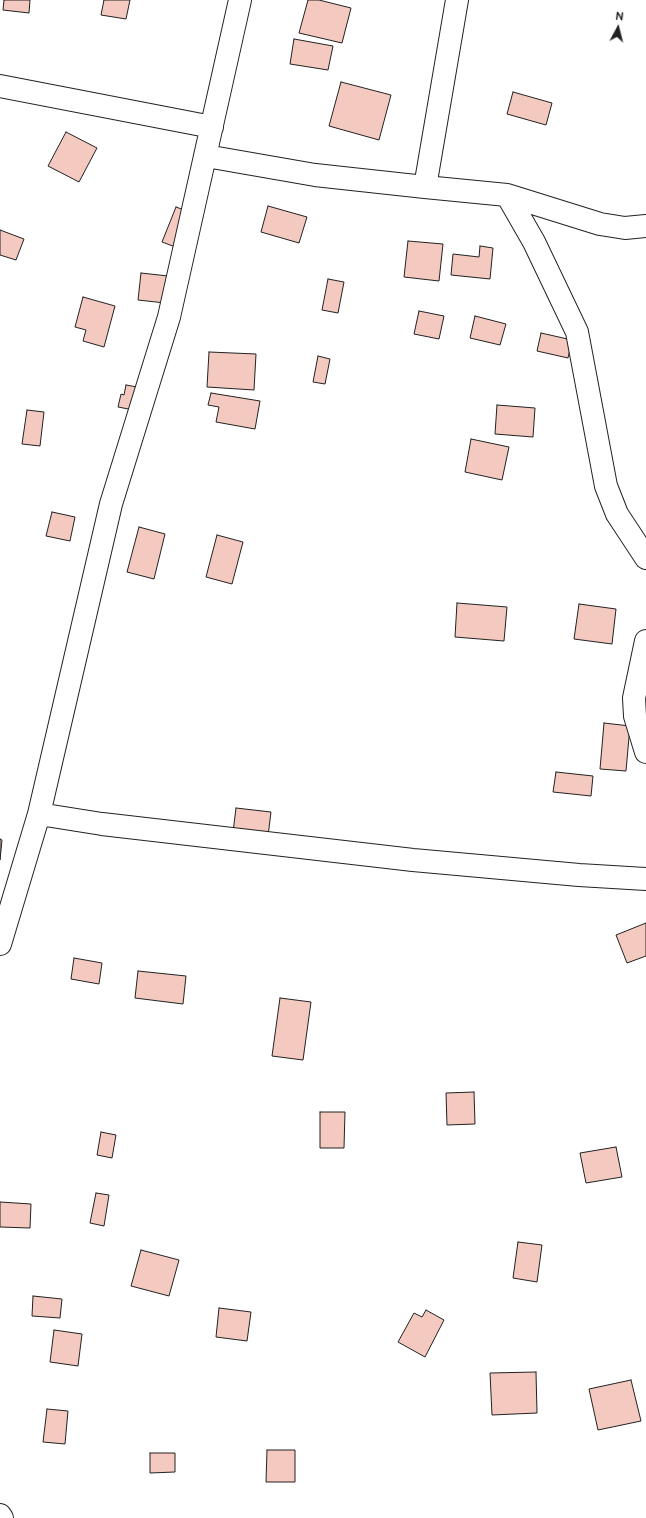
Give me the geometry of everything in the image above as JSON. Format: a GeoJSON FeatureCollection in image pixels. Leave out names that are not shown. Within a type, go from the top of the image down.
{"type":"FeatureCollection","features":[{"type":"Feature","properties":{"kind":"street"},"geometry":{"type":"LineString","coordinates":[[0,944],[39,814],[111,504],[169,317],[240,0]]}},
{"type":"Feature","properties":{"kind":"street"},"geometry":{"type":"LineString","coordinates":[[425,188],[457,0]]}},
{"type":"Feature","properties":{"kind":"street"},"geometry":{"type":"LineString","coordinates":[[0,86],[212,127]]}},
{"type":"Feature","properties":{"kind":"street"},"geometry":{"type":"LineString","coordinates":[[206,156],[315,175],[425,188],[507,195],[600,224],[626,228],[646,226]]}},
{"type":"Feature","properties":{"kind":"street"},"geometry":{"type":"LineString","coordinates":[[507,195],[534,242],[577,332],[606,486],[617,514],[646,558]]}},
{"type":"Feature","properties":{"kind":"street"},"geometry":{"type":"LineString","coordinates":[[646,641],[634,698],[635,716],[646,752]]}},
{"type":"Feature","properties":{"kind":"street"},"geometry":{"type":"LineString","coordinates":[[39,814],[102,824],[413,860],[579,875],[646,879]]}},
{"type":"Feature","properties":{"kind":"building"},"geometry":{"type":"Polygon","coordinates":[[[4,0],[30,0],[29,13],[3,10],[4,0]]]}},
{"type":"Feature","properties":{"kind":"building"},"geometry":{"type":"Polygon","coordinates":[[[104,0],[130,0],[126,19],[101,15],[104,0]]]}},
{"type":"Feature","properties":{"kind":"building"},"geometry":{"type":"Polygon","coordinates":[[[308,0],[319,0],[351,8],[342,43],[299,33],[308,0]]]}},
{"type":"Feature","properties":{"kind":"building"},"geometry":{"type":"Polygon","coordinates":[[[294,39],[333,46],[328,70],[290,64],[294,39]]]}},
{"type":"Feature","properties":{"kind":"building"},"geometry":{"type":"Polygon","coordinates":[[[341,82],[391,95],[379,140],[329,126],[341,82]]]}},
{"type":"Feature","properties":{"kind":"building"},"geometry":{"type":"Polygon","coordinates":[[[513,92],[552,103],[546,125],[507,114],[513,92]]]}},
{"type":"Feature","properties":{"kind":"building"},"geometry":{"type":"Polygon","coordinates":[[[66,132],[97,148],[79,182],[48,166],[66,132]]]}},
{"type":"Feature","properties":{"kind":"building"},"geometry":{"type":"Polygon","coordinates":[[[268,206],[307,217],[299,243],[261,232],[268,206]]]}},
{"type":"Feature","properties":{"kind":"building"},"geometry":{"type":"Polygon","coordinates":[[[176,207],[203,217],[189,252],[162,242],[176,207]]]}},
{"type":"Feature","properties":{"kind":"building"},"geometry":{"type":"Polygon","coordinates":[[[0,230],[24,239],[16,260],[0,255],[0,230]]]}},
{"type":"Feature","properties":{"kind":"building"},"geometry":{"type":"Polygon","coordinates":[[[408,241],[443,244],[439,281],[404,277],[408,241]]]}},
{"type":"Feature","properties":{"kind":"building"},"geometry":{"type":"Polygon","coordinates":[[[480,246],[493,248],[490,279],[451,275],[453,254],[479,257],[480,246]]]}},
{"type":"Feature","properties":{"kind":"building"},"geometry":{"type":"Polygon","coordinates":[[[141,273],[168,276],[165,303],[138,300],[141,273]]]}},
{"type":"Feature","properties":{"kind":"building"},"geometry":{"type":"Polygon","coordinates":[[[328,279],[344,282],[338,313],[322,310],[328,279]]]}},
{"type":"Feature","properties":{"kind":"building"},"geometry":{"type":"Polygon","coordinates":[[[83,297],[115,306],[104,347],[83,341],[86,330],[75,327],[83,297]]]}},
{"type":"Feature","properties":{"kind":"building"},"geometry":{"type":"Polygon","coordinates":[[[419,311],[444,316],[439,339],[414,334],[419,311]]]}},
{"type":"Feature","properties":{"kind":"building"},"geometry":{"type":"Polygon","coordinates":[[[475,316],[506,324],[500,345],[470,338],[475,316]]]}},
{"type":"Feature","properties":{"kind":"building"},"geometry":{"type":"Polygon","coordinates":[[[541,333],[572,340],[568,358],[537,351],[541,333]]]}},
{"type":"Feature","properties":{"kind":"building"},"geometry":{"type":"Polygon","coordinates":[[[209,352],[256,354],[254,390],[207,387],[209,352]]]}},
{"type":"Feature","properties":{"kind":"building"},"geometry":{"type":"Polygon","coordinates":[[[318,356],[330,359],[325,384],[313,382],[318,356]]]}},
{"type":"Feature","properties":{"kind":"building"},"geometry":{"type":"Polygon","coordinates":[[[126,385],[143,388],[139,411],[118,407],[121,394],[124,395],[126,385]]]}},
{"type":"Feature","properties":{"kind":"building"},"geometry":{"type":"Polygon","coordinates":[[[211,393],[260,401],[255,429],[216,422],[219,407],[208,405],[211,393]]]}},
{"type":"Feature","properties":{"kind":"building"},"geometry":{"type":"Polygon","coordinates":[[[497,405],[535,408],[533,437],[495,434],[497,405]]]}},
{"type":"Feature","properties":{"kind":"building"},"geometry":{"type":"Polygon","coordinates":[[[27,410],[44,412],[40,446],[22,444],[27,410]]]}},
{"type":"Feature","properties":{"kind":"building"},"geometry":{"type":"Polygon","coordinates":[[[471,439],[509,447],[502,480],[465,472],[471,439]]]}},
{"type":"Feature","properties":{"kind":"building"},"geometry":{"type":"Polygon","coordinates":[[[52,512],[75,517],[70,541],[46,536],[52,512]]]}},
{"type":"Feature","properties":{"kind":"building"},"geometry":{"type":"Polygon","coordinates":[[[139,527],[165,534],[154,579],[127,572],[139,527]]]}},
{"type":"Feature","properties":{"kind":"building"},"geometry":{"type":"Polygon","coordinates":[[[217,535],[243,542],[232,584],[206,577],[217,535]]]}},
{"type":"Feature","properties":{"kind":"building"},"geometry":{"type":"Polygon","coordinates":[[[457,603],[507,607],[504,641],[455,637],[457,603]]]}},
{"type":"Feature","properties":{"kind":"building"},"geometry":{"type":"Polygon","coordinates":[[[579,604],[616,609],[612,644],[574,639],[579,604]]]}},
{"type":"Feature","properties":{"kind":"building"},"geometry":{"type":"Polygon","coordinates":[[[604,723],[630,726],[626,771],[600,769],[604,723]]]}},
{"type":"Feature","properties":{"kind":"building"},"geometry":{"type":"Polygon","coordinates":[[[556,772],[593,776],[591,796],[553,792],[556,772]]]}},
{"type":"Feature","properties":{"kind":"building"},"geometry":{"type":"Polygon","coordinates":[[[236,808],[271,812],[268,836],[233,832],[236,808]]]}},
{"type":"Feature","properties":{"kind":"building"},"geometry":{"type":"Polygon","coordinates":[[[0,839],[2,840],[0,860],[0,839]]]}},
{"type":"Feature","properties":{"kind":"building"},"geometry":{"type":"Polygon","coordinates":[[[646,923],[646,956],[627,963],[616,935],[646,923]]]}},
{"type":"Feature","properties":{"kind":"building"},"geometry":{"type":"Polygon","coordinates":[[[74,958],[102,963],[99,984],[71,979],[74,958]]]}},
{"type":"Feature","properties":{"kind":"building"},"geometry":{"type":"Polygon","coordinates":[[[138,971],[186,976],[183,1004],[135,998],[138,971]]]}},
{"type":"Feature","properties":{"kind":"building"},"geometry":{"type":"Polygon","coordinates":[[[280,998],[311,1002],[303,1060],[272,1056],[280,998]]]}},
{"type":"Feature","properties":{"kind":"building"},"geometry":{"type":"Polygon","coordinates":[[[474,1092],[475,1124],[447,1125],[446,1093],[474,1092]]]}},
{"type":"Feature","properties":{"kind":"building"},"geometry":{"type":"Polygon","coordinates":[[[320,1112],[345,1112],[344,1148],[320,1148],[320,1112]]]}},
{"type":"Feature","properties":{"kind":"building"},"geometry":{"type":"Polygon","coordinates":[[[101,1132],[116,1135],[112,1158],[97,1155],[101,1132]]]}},
{"type":"Feature","properties":{"kind":"building"},"geometry":{"type":"Polygon","coordinates":[[[616,1147],[622,1177],[586,1183],[580,1153],[616,1147]]]}},
{"type":"Feature","properties":{"kind":"building"},"geometry":{"type":"Polygon","coordinates":[[[96,1193],[109,1195],[104,1226],[90,1223],[96,1193]]]}},
{"type":"Feature","properties":{"kind":"building"},"geometry":{"type":"Polygon","coordinates":[[[0,1202],[31,1204],[30,1228],[0,1227],[0,1202]]]}},
{"type":"Feature","properties":{"kind":"building"},"geometry":{"type":"Polygon","coordinates":[[[518,1242],[542,1245],[537,1282],[513,1278],[518,1242]]]}},
{"type":"Feature","properties":{"kind":"building"},"geometry":{"type":"Polygon","coordinates":[[[141,1250],[179,1260],[169,1296],[131,1286],[141,1250]]]}},
{"type":"Feature","properties":{"kind":"building"},"geometry":{"type":"Polygon","coordinates":[[[33,1296],[62,1299],[60,1318],[32,1316],[33,1296]]]}},
{"type":"Feature","properties":{"kind":"building"},"geometry":{"type":"Polygon","coordinates":[[[219,1308],[251,1312],[247,1341],[216,1337],[219,1308]]]}},
{"type":"Feature","properties":{"kind":"building"},"geometry":{"type":"Polygon","coordinates":[[[426,1310],[444,1320],[425,1357],[398,1342],[414,1313],[422,1317],[426,1310]]]}},
{"type":"Feature","properties":{"kind":"building"},"geometry":{"type":"Polygon","coordinates":[[[54,1330],[82,1334],[78,1366],[50,1362],[54,1330]]]}},
{"type":"Feature","properties":{"kind":"building"},"geometry":{"type":"Polygon","coordinates":[[[536,1372],[537,1413],[492,1415],[490,1373],[536,1372]]]}},
{"type":"Feature","properties":{"kind":"building"},"geometry":{"type":"Polygon","coordinates":[[[631,1380],[641,1421],[598,1430],[589,1389],[631,1380]]]}},
{"type":"Feature","properties":{"kind":"building"},"geometry":{"type":"Polygon","coordinates":[[[47,1409],[68,1411],[65,1444],[43,1442],[47,1409]]]}},
{"type":"Feature","properties":{"kind":"building"},"geometry":{"type":"Polygon","coordinates":[[[267,1450],[295,1450],[295,1482],[266,1482],[267,1450]]]}},
{"type":"Feature","properties":{"kind":"building"},"geometry":{"type":"Polygon","coordinates":[[[150,1453],[175,1453],[175,1472],[150,1473],[150,1453]]]}}]}
